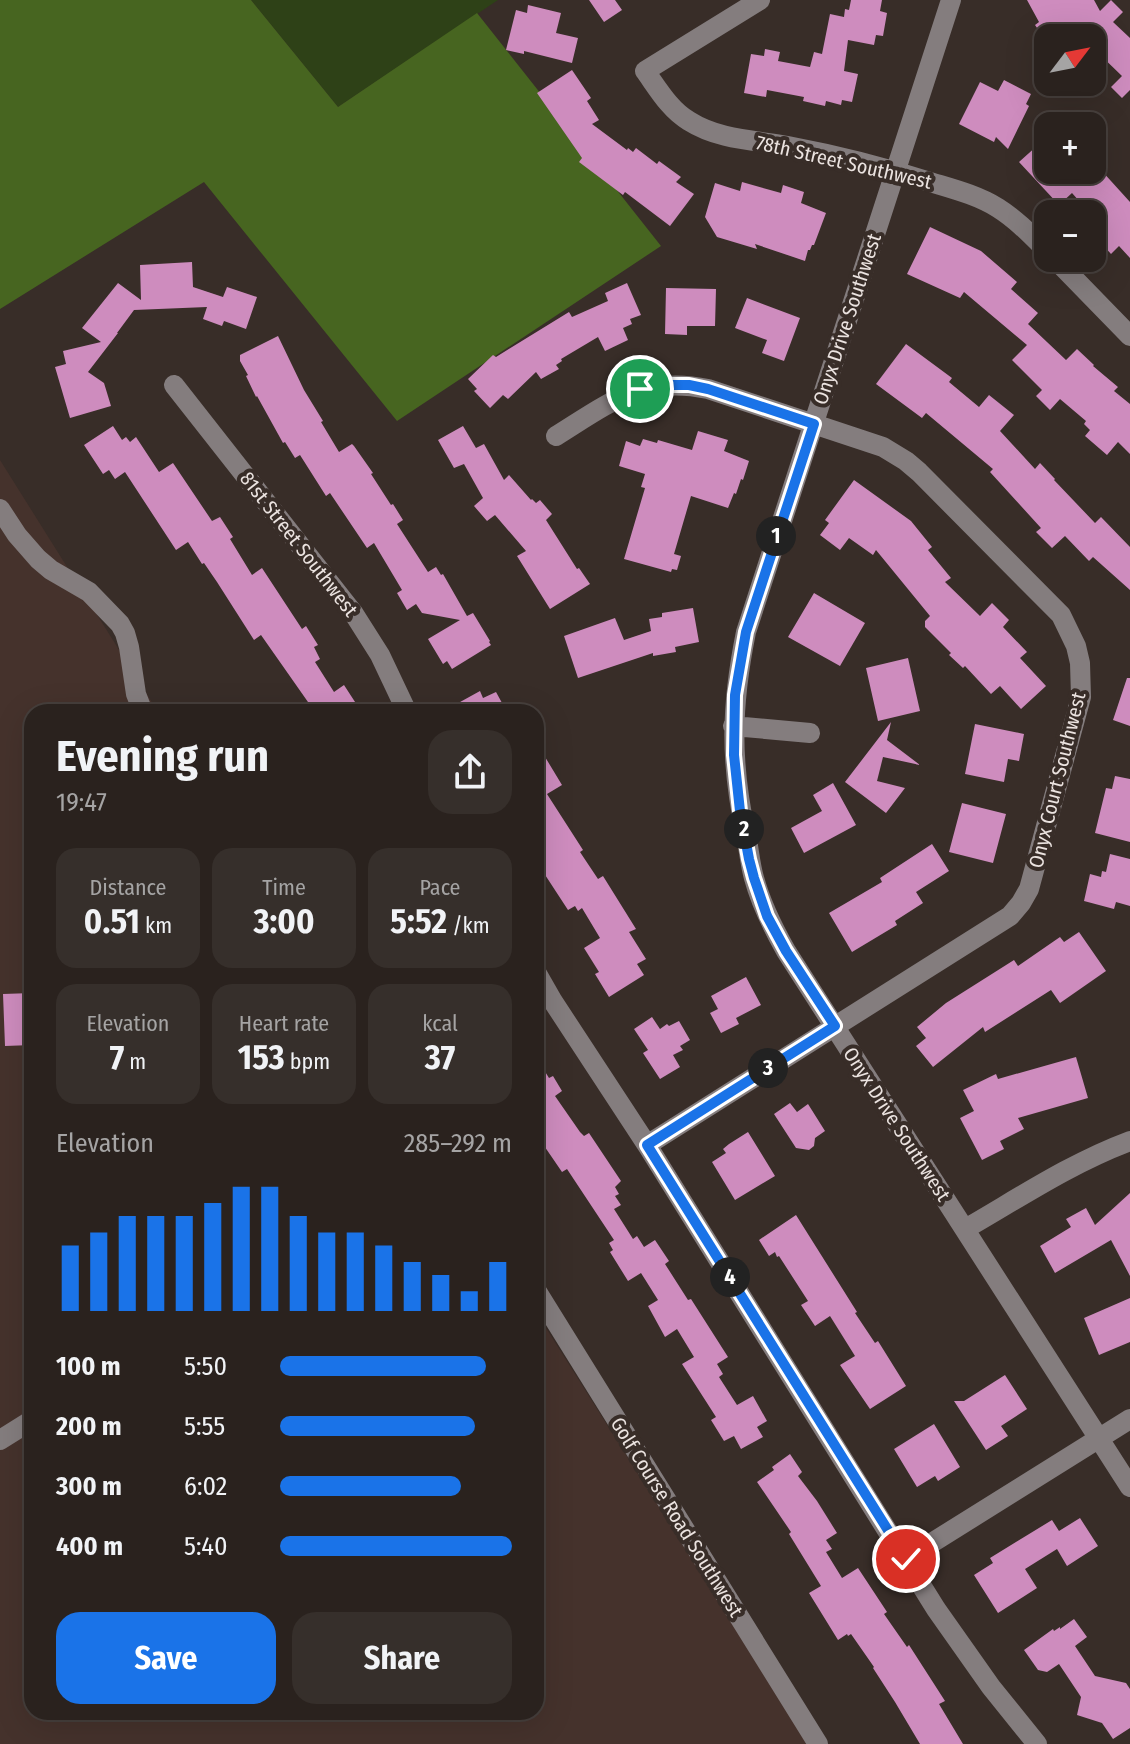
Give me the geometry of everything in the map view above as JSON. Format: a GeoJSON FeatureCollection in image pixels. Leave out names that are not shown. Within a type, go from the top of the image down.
{"type":"FeatureCollection","features":[{"type":"Feature","properties":{"kind":"street","name":"78th Street Southwest"},"geometry":{"type":"LineString","coordinates":[[760,0],[645,71],[674,110],[708,132],[724,137],[807,150],[895,170],[972,195],[998,207],[1034,237]]}},
{"type":"Feature","properties":{"kind":"street","name":"Onyx Drive Southwest"},"geometry":{"type":"LineString","coordinates":[[951,0],[746,632],[739,663],[733,726],[736,783],[754,878],[767,916],[786,951],[1130,1487]]}},
{"type":"Feature","properties":{"kind":"street"},"geometry":{"type":"LineString","coordinates":[[1068,272],[1130,336]]}},
{"type":"Feature","properties":{"kind":"street","name":"81st Street Southwest"},"geometry":{"type":"LineString","coordinates":[[174,385],[354,614],[380,655],[403,704]]}},
{"type":"Feature","properties":{"kind":"street","name":"Onyx Court Southwest"},"geometry":{"type":"LineString","coordinates":[[556,436],[622,396],[640,389],[659,385],[689,385],[883,447],[919,472],[1061,615],[1076,646],[1080,663],[1081,697],[1029,889],[1010,916],[647,1145]]}},
{"type":"Feature","properties":{"kind":"street"},"geometry":{"type":"LineString","coordinates":[[0,509],[38,559],[89,592],[120,624],[129,647],[140,704]]}},
{"type":"Feature","properties":{"kind":"street"},"geometry":{"type":"LineString","coordinates":[[733,726],[810,733]]}},
{"type":"Feature","properties":{"kind":"street"},"geometry":{"type":"LineString","coordinates":[[544,986],[647,1145],[936,1609],[991,1687],[1037,1744]]}},
{"type":"Feature","properties":{"kind":"street"},"geometry":{"type":"LineString","coordinates":[[965,1229],[1063,1171],[1130,1141]]}},
{"type":"Feature","properties":{"kind":"street","name":"Golf Course Road Southwest"},"geometry":{"type":"LineString","coordinates":[[544,1303],[818,1744]]}},
{"type":"Feature","properties":{"kind":"street"},"geometry":{"type":"LineString","coordinates":[[906,1559],[1130,1419]]}},
{"type":"Feature","properties":{"kind":"street"},"geometry":{"type":"LineString","coordinates":[[0,1440],[24,1425]]}},
{"type":"Feature","properties":{"kind":"shaded area"},"geometry":{"type":"Polygon","coordinates":[[[0,460],[153,704],[24,704],[24,1720],[544,1720],[544,1325],[808,1744],[0,1744],[0,460]]]}},
{"type":"Feature","properties":{"kind":"green space"},"geometry":{"type":"Polygon","coordinates":[[[0,0],[251,0],[338,107],[477,13],[661,246],[397,421],[204,182],[0,309],[0,0]]]}},
{"type":"Feature","properties":{"kind":"green space"},"geometry":{"type":"Polygon","coordinates":[[[251,0],[498,0],[338,107],[251,0]]]}},
{"type":"Feature","properties":{"kind":"building"},"geometry":{"type":"Polygon","coordinates":[[[589,0],[615,0],[622,10],[604,22],[589,0]]]}},
{"type":"Feature","properties":{"kind":"building"},"geometry":{"type":"Polygon","coordinates":[[[851,0],[882,0],[880,11],[887,13],[883,36],[876,35],[874,45],[848,40],[844,71],[858,74],[852,102],[842,100],[841,105],[826,101],[825,106],[803,101],[804,97],[767,90],[766,97],[744,93],[751,54],[764,56],[765,49],[780,52],[778,61],[810,67],[814,52],[822,54],[830,14],[844,17],[851,0]]]}},
{"type":"Feature","properties":{"kind":"building"},"geometry":{"type":"Polygon","coordinates":[[[1027,0],[1094,0],[1100,11],[1111,0],[1123,12],[1113,22],[1130,38],[1130,90],[1122,98],[1111,87],[1122,76],[1106,61],[1106,24],[1036,24],[1039,22],[1027,0]]]}},
{"type":"Feature","properties":{"kind":"building"},"geometry":{"type":"Polygon","coordinates":[[[528,5],[561,13],[556,33],[578,38],[572,63],[524,51],[524,54],[506,50],[516,10],[527,13],[528,5]]]}},
{"type":"Feature","properties":{"kind":"building"},"geometry":{"type":"Polygon","coordinates":[[[572,70],[591,98],[587,101],[599,120],[592,124],[627,150],[633,152],[636,148],[657,164],[659,161],[681,177],[676,182],[694,194],[670,226],[579,162],[582,158],[537,93],[572,70]]]}},
{"type":"Feature","properties":{"kind":"building"},"geometry":{"type":"Polygon","coordinates":[[[1004,80],[1031,94],[1026,104],[1029,106],[1008,149],[996,137],[994,142],[959,124],[980,82],[998,91],[1004,80]]]}},
{"type":"Feature","properties":{"kind":"building"},"geometry":{"type":"Polygon","coordinates":[[[1034,149],[1034,178],[1019,162],[1034,149]]]}},
{"type":"Feature","properties":{"kind":"building"},"geometry":{"type":"Polygon","coordinates":[[[1106,176],[1130,202],[1130,258],[1119,246],[1111,254],[1106,248],[1106,200],[1078,200],[1072,193],[1064,200],[1054,200],[1039,184],[1106,184],[1106,176]]]}},
{"type":"Feature","properties":{"kind":"building"},"geometry":{"type":"Polygon","coordinates":[[[742,182],[781,193],[783,185],[804,192],[801,203],[826,213],[805,261],[755,244],[757,249],[717,237],[705,217],[715,183],[740,191],[742,182]]]}},
{"type":"Feature","properties":{"kind":"building"},"geometry":{"type":"Polygon","coordinates":[[[930,227],[981,251],[1017,282],[1011,289],[1038,313],[1028,324],[1066,360],[1077,349],[1118,387],[1114,391],[1130,404],[1130,454],[1118,442],[1107,455],[1085,436],[1090,430],[1084,424],[1086,421],[1060,399],[1050,410],[1036,396],[1042,390],[1012,360],[1027,345],[964,292],[960,298],[907,274],[930,227]]]}},
{"type":"Feature","properties":{"kind":"building"},"geometry":{"type":"Polygon","coordinates":[[[192,262],[193,287],[223,297],[227,287],[257,297],[246,329],[224,321],[222,326],[203,319],[207,307],[134,310],[88,372],[104,383],[111,406],[70,418],[55,367],[66,364],[63,351],[101,342],[82,328],[118,283],[141,300],[140,265],[192,262]]]}},
{"type":"Feature","properties":{"kind":"building"},"geometry":{"type":"Polygon","coordinates":[[[627,283],[641,315],[630,319],[632,324],[623,328],[628,340],[605,351],[598,337],[561,359],[556,365],[559,369],[541,379],[536,372],[508,399],[503,395],[490,408],[474,391],[477,389],[468,379],[493,355],[496,357],[569,312],[572,317],[608,301],[605,293],[627,283]]]}},
{"type":"Feature","properties":{"kind":"building"},"geometry":{"type":"Polygon","coordinates":[[[666,288],[716,289],[715,326],[687,326],[687,335],[665,334],[666,288]]]}},
{"type":"Feature","properties":{"kind":"building"},"geometry":{"type":"Polygon","coordinates":[[[747,298],[800,318],[784,361],[762,353],[767,340],[735,328],[747,298]]]}},
{"type":"Feature","properties":{"kind":"building"},"geometry":{"type":"Polygon","coordinates":[[[278,336],[339,452],[352,444],[354,446],[403,520],[397,524],[428,572],[436,567],[443,574],[467,616],[473,613],[490,641],[491,645],[452,669],[447,661],[443,664],[428,639],[460,620],[422,613],[416,604],[407,610],[397,593],[402,590],[374,543],[367,548],[330,493],[326,496],[300,455],[295,458],[283,443],[256,397],[240,355],[278,336]]]}},
{"type":"Feature","properties":{"kind":"building"},"geometry":{"type":"Polygon","coordinates":[[[906,344],[952,378],[949,382],[979,407],[989,395],[1014,415],[1000,431],[1035,469],[1040,463],[1095,523],[1101,517],[1130,547],[1130,590],[1093,557],[1089,561],[1065,536],[1052,548],[1036,532],[1041,528],[990,472],[993,469],[926,413],[922,418],[876,384],[906,344]]]}},
{"type":"Feature","properties":{"kind":"building"},"geometry":{"type":"Polygon","coordinates":[[[113,426],[122,440],[126,437],[130,442],[136,437],[159,472],[173,463],[212,521],[220,517],[252,575],[262,568],[302,629],[306,626],[318,645],[314,647],[320,659],[315,662],[334,692],[344,685],[356,704],[309,704],[261,635],[254,640],[188,542],[176,550],[125,472],[115,479],[109,470],[103,474],[84,445],[113,426]]]}},
{"type":"Feature","properties":{"kind":"building"},"geometry":{"type":"Polygon","coordinates":[[[463,426],[476,448],[484,444],[504,480],[509,475],[531,500],[536,503],[540,500],[552,514],[546,520],[590,584],[550,609],[517,556],[526,551],[495,515],[487,521],[474,506],[483,498],[464,464],[454,468],[438,440],[463,426]]]}},
{"type":"Feature","properties":{"kind":"building"},"geometry":{"type":"Polygon","coordinates":[[[698,431],[728,440],[724,451],[749,461],[728,508],[691,496],[674,554],[681,556],[677,570],[672,569],[671,572],[624,559],[645,488],[641,487],[645,474],[619,466],[626,441],[640,446],[643,439],[657,443],[658,440],[692,450],[698,431]]]}},
{"type":"Feature","properties":{"kind":"building"},"geometry":{"type":"Polygon","coordinates":[[[854,480],[911,521],[932,547],[928,550],[951,578],[945,582],[980,616],[992,603],[1009,620],[1003,627],[1027,652],[1020,658],[1046,686],[1021,709],[1000,686],[991,694],[965,666],[963,668],[949,655],[951,653],[925,627],[925,621],[930,616],[876,550],[873,555],[849,538],[840,550],[820,535],[829,523],[825,520],[854,480]]]}},
{"type":"Feature","properties":{"kind":"building"},"geometry":{"type":"Polygon","coordinates":[[[814,593],[865,623],[840,666],[788,637],[814,593]]]}},
{"type":"Feature","properties":{"kind":"building"},"geometry":{"type":"Polygon","coordinates":[[[693,608],[699,642],[675,647],[676,652],[653,656],[653,653],[578,678],[564,636],[615,618],[624,640],[651,631],[649,619],[662,617],[662,613],[693,608]]]}},
{"type":"Feature","properties":{"kind":"building"},"geometry":{"type":"Polygon","coordinates":[[[908,658],[920,711],[878,721],[866,668],[908,658]]]}},
{"type":"Feature","properties":{"kind":"building"},"geometry":{"type":"Polygon","coordinates":[[[1127,678],[1130,678],[1130,726],[1113,720],[1127,678]]]}},
{"type":"Feature","properties":{"kind":"building"},"geometry":{"type":"Polygon","coordinates":[[[480,691],[483,698],[496,692],[503,704],[456,704],[480,691]]]}},
{"type":"Feature","properties":{"kind":"building"},"geometry":{"type":"Polygon","coordinates":[[[891,722],[887,740],[920,765],[883,757],[877,781],[905,788],[886,813],[845,782],[891,722]]]}},
{"type":"Feature","properties":{"kind":"building"},"geometry":{"type":"Polygon","coordinates":[[[975,724],[1024,734],[1019,761],[1008,759],[1004,782],[965,774],[975,724]]]}},
{"type":"Feature","properties":{"kind":"building"},"geometry":{"type":"Polygon","coordinates":[[[544,755],[562,785],[547,794],[583,850],[580,852],[598,879],[603,876],[636,929],[629,932],[646,959],[637,964],[644,975],[609,997],[595,974],[599,972],[584,948],[600,938],[582,908],[578,911],[575,906],[568,910],[544,873],[544,755]]]}},
{"type":"Feature","properties":{"kind":"building"},"geometry":{"type":"Polygon","coordinates":[[[1115,776],[1130,779],[1130,842],[1095,833],[1106,788],[1112,789],[1115,776]]]}},
{"type":"Feature","properties":{"kind":"building"},"geometry":{"type":"Polygon","coordinates":[[[833,783],[856,825],[804,853],[791,828],[822,811],[813,795],[833,783]]]}},
{"type":"Feature","properties":{"kind":"building"},"geometry":{"type":"Polygon","coordinates":[[[962,803],[1006,814],[993,863],[949,852],[962,803]]]}},
{"type":"Feature","properties":{"kind":"building"},"geometry":{"type":"Polygon","coordinates":[[[932,844],[949,871],[916,892],[923,903],[895,921],[897,925],[852,952],[829,913],[882,882],[880,878],[932,844]]]}},
{"type":"Feature","properties":{"kind":"building"},"geometry":{"type":"Polygon","coordinates":[[[1110,854],[1130,859],[1130,906],[1116,902],[1114,909],[1084,901],[1090,874],[1101,877],[1102,871],[1106,872],[1110,854]]]}},
{"type":"Feature","properties":{"kind":"building"},"geometry":{"type":"Polygon","coordinates":[[[1079,932],[1106,971],[1060,1003],[1051,990],[985,1032],[983,1027],[933,1067],[916,1046],[926,1038],[917,1027],[946,1003],[1014,960],[1018,966],[1060,937],[1064,942],[1079,932]]]}},
{"type":"Feature","properties":{"kind":"building"},"geometry":{"type":"Polygon","coordinates":[[[746,977],[761,1005],[736,1018],[739,1024],[721,1033],[710,1013],[718,1009],[711,996],[746,977]]]}},
{"type":"Feature","properties":{"kind":"building"},"geometry":{"type":"Polygon","coordinates":[[[24,993],[24,1045],[5,1046],[3,994],[24,993]]]}},
{"type":"Feature","properties":{"kind":"building"},"geometry":{"type":"Polygon","coordinates":[[[652,1017],[660,1029],[679,1021],[690,1040],[680,1046],[683,1050],[673,1055],[680,1067],[660,1079],[643,1053],[648,1050],[634,1029],[652,1017]]]}},
{"type":"Feature","properties":{"kind":"building"},"geometry":{"type":"Polygon","coordinates":[[[1076,1057],[1088,1098],[1018,1118],[1024,1129],[1000,1141],[1004,1149],[982,1160],[960,1118],[974,1111],[963,1090],[996,1074],[998,1079],[1076,1057]]]}},
{"type":"Feature","properties":{"kind":"building"},"geometry":{"type":"Polygon","coordinates":[[[544,1070],[549,1078],[553,1076],[562,1091],[555,1096],[580,1132],[584,1136],[589,1133],[621,1181],[615,1187],[619,1194],[615,1196],[621,1205],[614,1209],[633,1239],[637,1236],[644,1247],[655,1240],[669,1261],[665,1264],[728,1357],[717,1364],[723,1374],[719,1377],[737,1405],[753,1396],[767,1421],[757,1427],[763,1437],[741,1449],[734,1436],[724,1441],[711,1420],[716,1417],[682,1364],[694,1357],[677,1329],[665,1337],[648,1306],[658,1300],[641,1273],[628,1281],[610,1252],[613,1250],[609,1243],[614,1240],[567,1169],[562,1172],[544,1146],[544,1070]]]}},
{"type":"Feature","properties":{"kind":"building"},"geometry":{"type":"Polygon","coordinates":[[[790,1103],[797,1112],[808,1104],[825,1131],[815,1138],[814,1146],[809,1150],[796,1148],[774,1114],[790,1103]]]}},
{"type":"Feature","properties":{"kind":"building"},"geometry":{"type":"Polygon","coordinates":[[[748,1132],[775,1176],[735,1200],[712,1162],[726,1153],[723,1149],[729,1144],[748,1132]]]}},
{"type":"Feature","properties":{"kind":"building"},"geometry":{"type":"Polygon","coordinates":[[[1130,1193],[1130,1276],[1111,1240],[1055,1273],[1040,1246],[1071,1227],[1066,1219],[1086,1208],[1095,1225],[1130,1193]]]}},
{"type":"Feature","properties":{"kind":"building"},"geometry":{"type":"Polygon","coordinates":[[[796,1215],[855,1313],[875,1343],[878,1341],[906,1386],[870,1409],[840,1365],[855,1356],[830,1316],[815,1326],[801,1305],[808,1301],[779,1256],[775,1252],[769,1256],[759,1240],[796,1215]]]}},
{"type":"Feature","properties":{"kind":"building"},"geometry":{"type":"Polygon","coordinates":[[[1130,1298],[1130,1342],[1099,1355],[1084,1318],[1130,1298]]]}},
{"type":"Feature","properties":{"kind":"building"},"geometry":{"type":"Polygon","coordinates":[[[1005,1375],[1027,1409],[1001,1426],[1008,1436],[986,1450],[954,1401],[964,1401],[1005,1375]]]}},
{"type":"Feature","properties":{"kind":"building"},"geometry":{"type":"Polygon","coordinates":[[[934,1424],[960,1467],[938,1481],[935,1476],[917,1487],[894,1449],[934,1424]]]}},
{"type":"Feature","properties":{"kind":"building"},"geometry":{"type":"Polygon","coordinates":[[[790,1454],[802,1472],[798,1476],[837,1533],[826,1540],[832,1549],[826,1552],[842,1578],[858,1568],[887,1612],[884,1614],[907,1647],[909,1645],[945,1701],[939,1704],[963,1744],[920,1744],[851,1634],[838,1640],[809,1593],[821,1586],[789,1534],[791,1532],[757,1482],[790,1454]]]}},
{"type":"Feature","properties":{"kind":"building"},"geometry":{"type":"Polygon","coordinates":[[[1080,1518],[1098,1546],[1067,1566],[1057,1549],[1025,1569],[1037,1588],[998,1613],[974,1575],[993,1563],[990,1558],[1052,1520],[1059,1531],[1080,1518]]]}},
{"type":"Feature","properties":{"kind":"building"},"geometry":{"type":"Polygon","coordinates":[[[1074,1619],[1087,1637],[1075,1646],[1095,1676],[1126,1683],[1130,1689],[1130,1728],[1113,1739],[1102,1723],[1077,1715],[1081,1697],[1059,1664],[1047,1672],[1038,1670],[1024,1650],[1053,1629],[1060,1629],[1074,1619]]]}},
{"type":"Feature","properties":{"kind":"route"},"geometry":{"type":"LineString","coordinates":[[640,389],[659,385],[689,385],[814,424],[746,632],[735,695],[734,755],[749,859],[767,916],[835,1026],[647,1145],[906,1559]]}}]}
